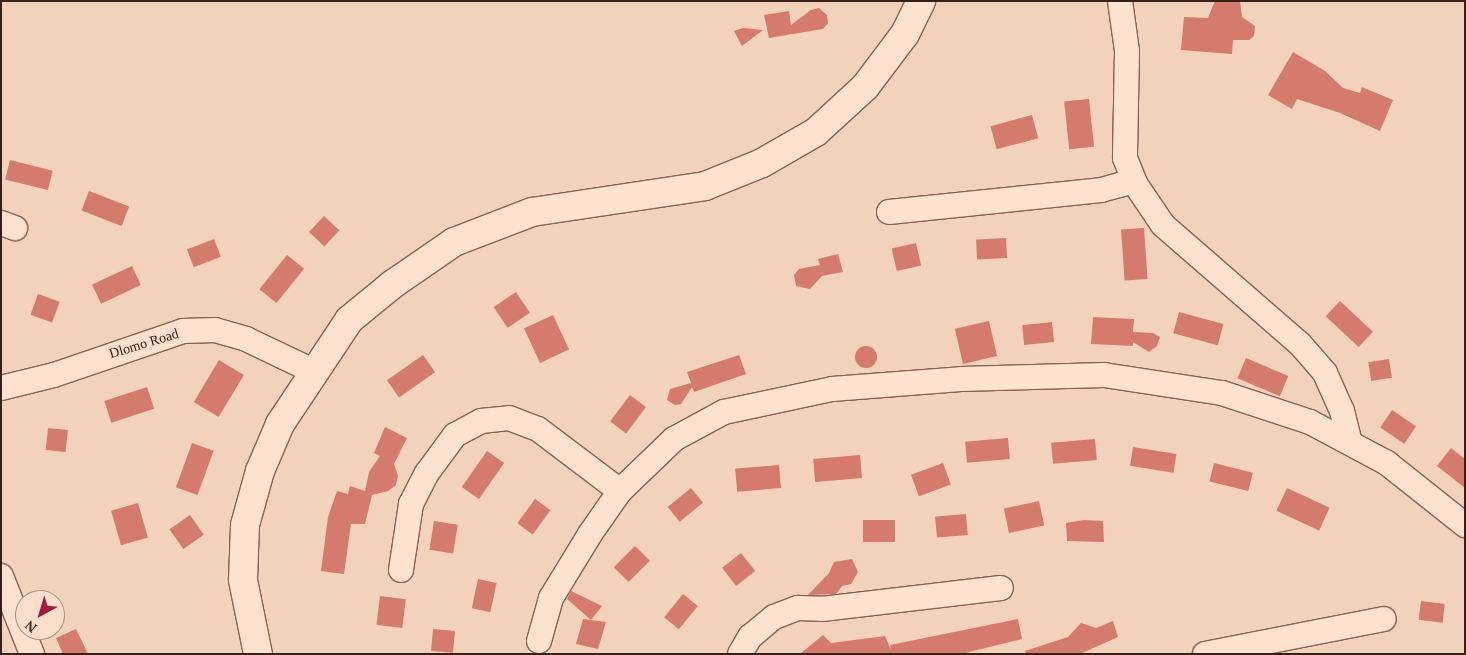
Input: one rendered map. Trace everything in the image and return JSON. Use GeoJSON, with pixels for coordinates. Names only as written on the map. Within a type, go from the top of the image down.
{"type":"FeatureCollection","features":[{"type":"Feature","properties":{"kind":"street"},"geometry":{"type":"LineString","coordinates":[[258,654],[243,580],[245,525],[260,471],[280,424],[313,371],[349,320],[393,284],[454,242],[532,212],[705,186],[762,163],[816,132],[866,87],[905,34],[921,1]]}},
{"type":"Feature","properties":{"kind":"street"},"geometry":{"type":"LineString","coordinates":[[1120,1],[1127,51],[1126,158],[1134,181],[1163,225],[1300,344],[1325,373],[1342,411],[1350,443]]}},
{"type":"Feature","properties":{"kind":"street"},"geometry":{"type":"LineString","coordinates":[[889,212],[1101,190],[1134,181]]}},
{"type":"Feature","properties":{"kind":"street","name":"Dlomo Road"},"geometry":{"type":"LineString","coordinates":[[1,388],[54,375],[183,331],[215,330],[246,339],[313,371]]}},
{"type":"Feature","properties":{"kind":"street"},"geometry":{"type":"LineString","coordinates":[[539,641],[551,598],[620,491],[674,440],[724,412],[832,389],[961,379],[1104,375],[1222,394],[1310,422],[1350,443],[1387,463],[1465,525]]}},
{"type":"Feature","properties":{"kind":"street"},"geometry":{"type":"LineString","coordinates":[[401,570],[412,504],[428,473],[455,435],[481,421],[510,418],[538,429],[620,491]]}},
{"type":"Feature","properties":{"kind":"street"},"geometry":{"type":"LineString","coordinates":[[1,576],[32,654]]}},
{"type":"Feature","properties":{"kind":"street"},"geometry":{"type":"LineString","coordinates":[[740,654],[750,637],[774,617],[798,608],[822,609],[1001,588]]}},
{"type":"Feature","properties":{"kind":"street"},"geometry":{"type":"LineString","coordinates":[[1205,654],[1384,620]]}},
{"type":"Feature","properties":{"kind":"building"},"geometry":{"type":"Polygon","coordinates":[[[1215,1],[1240,1],[1242,17],[1255,26],[1254,36],[1249,40],[1233,40],[1232,54],[1181,50],[1184,17],[1208,18],[1215,1]]]}},
{"type":"Feature","properties":{"kind":"building"},"geometry":{"type":"Polygon","coordinates":[[[819,8],[827,15],[828,23],[823,29],[769,38],[764,15],[789,11],[791,25],[811,10],[819,8]]]}},
{"type":"Feature","properties":{"kind":"building"},"geometry":{"type":"Polygon","coordinates":[[[743,28],[763,30],[742,46],[734,31],[743,28]]]}},
{"type":"Feature","properties":{"kind":"building"},"geometry":{"type":"Polygon","coordinates":[[[1293,52],[1325,71],[1343,88],[1360,93],[1362,87],[1393,100],[1380,131],[1340,113],[1297,99],[1292,109],[1268,95],[1293,52]]]}},
{"type":"Feature","properties":{"kind":"building"},"geometry":{"type":"Polygon","coordinates":[[[1089,99],[1094,147],[1069,149],[1064,102],[1089,99]]]}},
{"type":"Feature","properties":{"kind":"building"},"geometry":{"type":"Polygon","coordinates":[[[1032,115],[1038,138],[997,149],[990,126],[1032,115]]]}},
{"type":"Feature","properties":{"kind":"building"},"geometry":{"type":"Polygon","coordinates":[[[10,160],[53,171],[48,190],[5,179],[10,160]]]}},
{"type":"Feature","properties":{"kind":"building"},"geometry":{"type":"Polygon","coordinates":[[[89,191],[129,206],[122,226],[81,211],[89,191]]]}},
{"type":"Feature","properties":{"kind":"building"},"geometry":{"type":"Polygon","coordinates":[[[324,216],[339,230],[324,246],[309,232],[324,216]]]}},
{"type":"Feature","properties":{"kind":"building"},"geometry":{"type":"Polygon","coordinates":[[[1144,228],[1148,279],[1125,280],[1121,230],[1144,228]]]}},
{"type":"Feature","properties":{"kind":"building"},"geometry":{"type":"Polygon","coordinates":[[[1006,238],[1007,258],[977,260],[976,240],[1006,238]]]}},
{"type":"Feature","properties":{"kind":"building"},"geometry":{"type":"Polygon","coordinates":[[[214,239],[221,257],[194,267],[187,249],[214,239]]]}},
{"type":"Feature","properties":{"kind":"building"},"geometry":{"type":"Polygon","coordinates":[[[916,243],[921,265],[897,271],[892,249],[916,243]]]}},
{"type":"Feature","properties":{"kind":"building"},"geometry":{"type":"Polygon","coordinates":[[[838,254],[843,272],[822,276],[810,289],[796,286],[794,275],[799,269],[820,265],[818,259],[838,254]]]}},
{"type":"Feature","properties":{"kind":"building"},"geometry":{"type":"Polygon","coordinates":[[[287,255],[304,269],[276,303],[259,289],[287,255]]]}},
{"type":"Feature","properties":{"kind":"building"},"geometry":{"type":"Polygon","coordinates":[[[132,266],[141,285],[101,304],[92,285],[132,266]]]}},
{"type":"Feature","properties":{"kind":"building"},"geometry":{"type":"Polygon","coordinates":[[[516,292],[530,313],[508,328],[494,307],[516,292]]]}},
{"type":"Feature","properties":{"kind":"building"},"geometry":{"type":"Polygon","coordinates":[[[38,294],[60,302],[52,323],[30,315],[38,294]]]}},
{"type":"Feature","properties":{"kind":"building"},"geometry":{"type":"Polygon","coordinates":[[[1340,301],[1373,332],[1359,347],[1326,316],[1340,301]]]}},
{"type":"Feature","properties":{"kind":"building"},"geometry":{"type":"Polygon","coordinates":[[[1179,312],[1223,324],[1218,345],[1173,333],[1179,312]]]}},
{"type":"Feature","properties":{"kind":"building"},"geometry":{"type":"Polygon","coordinates":[[[553,315],[569,349],[540,363],[524,329],[553,315]]]}},
{"type":"Feature","properties":{"kind":"building"},"geometry":{"type":"Polygon","coordinates":[[[1093,317],[1134,319],[1133,332],[1153,333],[1160,337],[1157,346],[1149,352],[1133,342],[1133,346],[1091,344],[1093,317]]]}},
{"type":"Feature","properties":{"kind":"building"},"geometry":{"type":"Polygon","coordinates":[[[989,321],[997,356],[963,364],[955,329],[989,321]]]}},
{"type":"Feature","properties":{"kind":"building"},"geometry":{"type":"Polygon","coordinates":[[[1052,322],[1054,342],[1024,345],[1022,325],[1052,322]]]}},
{"type":"Feature","properties":{"kind":"building"},"geometry":{"type":"Polygon","coordinates":[[[866,346],[874,349],[877,357],[874,365],[866,368],[858,365],[855,357],[858,349],[866,346]]]}},
{"type":"Feature","properties":{"kind":"building"},"geometry":{"type":"Polygon","coordinates":[[[423,355],[435,372],[399,397],[387,380],[423,355]]]}},
{"type":"Feature","properties":{"kind":"building"},"geometry":{"type":"Polygon","coordinates":[[[739,355],[746,374],[694,392],[692,387],[681,404],[675,405],[667,400],[670,389],[691,383],[687,372],[739,355]]]}},
{"type":"Feature","properties":{"kind":"building"},"geometry":{"type":"Polygon","coordinates":[[[1246,358],[1288,376],[1280,396],[1237,378],[1246,358]]]}},
{"type":"Feature","properties":{"kind":"building"},"geometry":{"type":"Polygon","coordinates":[[[1389,359],[1392,378],[1371,381],[1368,362],[1389,359]]]}},
{"type":"Feature","properties":{"kind":"building"},"geometry":{"type":"Polygon","coordinates":[[[219,360],[244,375],[219,417],[194,402],[219,360]]]}},
{"type":"Feature","properties":{"kind":"building"},"geometry":{"type":"Polygon","coordinates":[[[147,387],[154,409],[111,423],[104,401],[147,387]]]}},
{"type":"Feature","properties":{"kind":"building"},"geometry":{"type":"Polygon","coordinates":[[[630,395],[646,407],[626,433],[610,421],[630,395]]]}},
{"type":"Feature","properties":{"kind":"building"},"geometry":{"type":"Polygon","coordinates":[[[1392,410],[1416,426],[1404,444],[1380,427],[1392,410]]]}},
{"type":"Feature","properties":{"kind":"building"},"geometry":{"type":"Polygon","coordinates":[[[385,427],[407,438],[394,464],[398,476],[396,485],[388,491],[372,495],[365,524],[351,524],[344,574],[321,571],[328,517],[337,491],[348,494],[350,486],[365,491],[369,472],[380,456],[374,453],[385,427]]]}},
{"type":"Feature","properties":{"kind":"building"},"geometry":{"type":"Polygon","coordinates":[[[48,428],[68,430],[66,452],[46,450],[48,428]]]}},
{"type":"Feature","properties":{"kind":"building"},"geometry":{"type":"Polygon","coordinates":[[[1008,438],[1010,459],[967,463],[965,442],[1008,438]]]}},
{"type":"Feature","properties":{"kind":"building"},"geometry":{"type":"Polygon","coordinates":[[[1095,439],[1097,460],[1053,464],[1051,443],[1095,439]]]}},
{"type":"Feature","properties":{"kind":"building"},"geometry":{"type":"Polygon","coordinates":[[[192,443],[214,451],[198,495],[176,487],[192,443]]]}},
{"type":"Feature","properties":{"kind":"building"},"geometry":{"type":"Polygon","coordinates":[[[1133,447],[1176,454],[1173,473],[1130,466],[1133,447]]]}},
{"type":"Feature","properties":{"kind":"building"},"geometry":{"type":"Polygon","coordinates":[[[1451,448],[1465,459],[1465,488],[1437,466],[1451,448]]]}},
{"type":"Feature","properties":{"kind":"building"},"geometry":{"type":"Polygon","coordinates":[[[487,451],[504,463],[479,499],[462,487],[487,451]]]}},
{"type":"Feature","properties":{"kind":"building"},"geometry":{"type":"Polygon","coordinates":[[[860,455],[862,478],[815,482],[813,459],[860,455]]]}},
{"type":"Feature","properties":{"kind":"building"},"geometry":{"type":"Polygon","coordinates":[[[943,463],[951,485],[919,496],[911,475],[943,463]]]}},
{"type":"Feature","properties":{"kind":"building"},"geometry":{"type":"Polygon","coordinates":[[[1214,463],[1253,473],[1248,491],[1209,481],[1214,463]]]}},
{"type":"Feature","properties":{"kind":"building"},"geometry":{"type":"Polygon","coordinates":[[[779,465],[781,488],[737,492],[735,469],[779,465]]]}},
{"type":"Feature","properties":{"kind":"building"},"geometry":{"type":"Polygon","coordinates":[[[691,488],[703,503],[680,522],[668,507],[691,488]]]}},
{"type":"Feature","properties":{"kind":"building"},"geometry":{"type":"Polygon","coordinates":[[[1287,488],[1330,508],[1319,531],[1276,511],[1287,488]]]}},
{"type":"Feature","properties":{"kind":"building"},"geometry":{"type":"Polygon","coordinates":[[[535,499],[550,510],[533,534],[517,523],[535,499]]]}},
{"type":"Feature","properties":{"kind":"building"},"geometry":{"type":"Polygon","coordinates":[[[1039,501],[1044,525],[1009,533],[1004,508],[1039,501]]]}},
{"type":"Feature","properties":{"kind":"building"},"geometry":{"type":"Polygon","coordinates":[[[138,503],[148,538],[121,545],[111,511],[138,503]]]}},
{"type":"Feature","properties":{"kind":"building"},"geometry":{"type":"Polygon","coordinates":[[[966,514],[968,535],[937,538],[935,517],[966,514]]]}},
{"type":"Feature","properties":{"kind":"building"},"geometry":{"type":"Polygon","coordinates":[[[190,515],[204,535],[183,549],[170,529],[190,515]]]}},
{"type":"Feature","properties":{"kind":"building"},"geometry":{"type":"Polygon","coordinates":[[[863,520],[895,520],[895,542],[863,542],[863,520]]]}},
{"type":"Feature","properties":{"kind":"building"},"geometry":{"type":"Polygon","coordinates":[[[1084,520],[1103,521],[1104,542],[1067,541],[1066,523],[1084,520]]]}},
{"type":"Feature","properties":{"kind":"building"},"geometry":{"type":"Polygon","coordinates":[[[434,521],[458,525],[453,553],[429,550],[434,521]]]}},
{"type":"Feature","properties":{"kind":"building"},"geometry":{"type":"Polygon","coordinates":[[[635,546],[650,561],[629,582],[614,567],[635,546]]]}},
{"type":"Feature","properties":{"kind":"building"},"geometry":{"type":"Polygon","coordinates":[[[741,553],[755,571],[736,586],[722,568],[741,553]]]}},
{"type":"Feature","properties":{"kind":"building"},"geometry":{"type":"Polygon","coordinates":[[[852,559],[858,572],[851,584],[842,586],[836,594],[808,595],[829,573],[834,562],[852,559]]]}},
{"type":"Feature","properties":{"kind":"building"},"geometry":{"type":"Polygon","coordinates":[[[478,579],[497,583],[490,612],[472,608],[478,579]]]}},
{"type":"Feature","properties":{"kind":"building"},"geometry":{"type":"Polygon","coordinates":[[[571,591],[602,606],[591,620],[567,599],[571,591]]]}},
{"type":"Feature","properties":{"kind":"building"},"geometry":{"type":"Polygon","coordinates":[[[683,594],[698,606],[679,629],[664,617],[683,594]]]}},
{"type":"Feature","properties":{"kind":"building"},"geometry":{"type":"Polygon","coordinates":[[[380,596],[406,599],[402,628],[376,625],[380,596]]]}},
{"type":"Feature","properties":{"kind":"building"},"geometry":{"type":"Polygon","coordinates":[[[1421,601],[1445,604],[1443,623],[1419,620],[1421,601]]]}},
{"type":"Feature","properties":{"kind":"building"},"geometry":{"type":"Polygon","coordinates":[[[583,619],[606,622],[598,649],[576,644],[583,619]]]}},
{"type":"Feature","properties":{"kind":"building"},"geometry":{"type":"Polygon","coordinates":[[[1018,619],[1022,639],[961,654],[800,654],[823,635],[831,643],[885,636],[891,650],[890,645],[1018,619]]]}},
{"type":"Feature","properties":{"kind":"building"},"geometry":{"type":"Polygon","coordinates":[[[1113,621],[1118,637],[1080,654],[1026,654],[1025,651],[1068,637],[1081,623],[1096,628],[1113,621]]]}},
{"type":"Feature","properties":{"kind":"building"},"geometry":{"type":"Polygon","coordinates":[[[76,629],[88,654],[63,654],[57,640],[65,640],[65,634],[76,629]]]}},
{"type":"Feature","properties":{"kind":"building"},"geometry":{"type":"Polygon","coordinates":[[[433,629],[455,631],[453,653],[431,651],[433,629]]]}}]}
